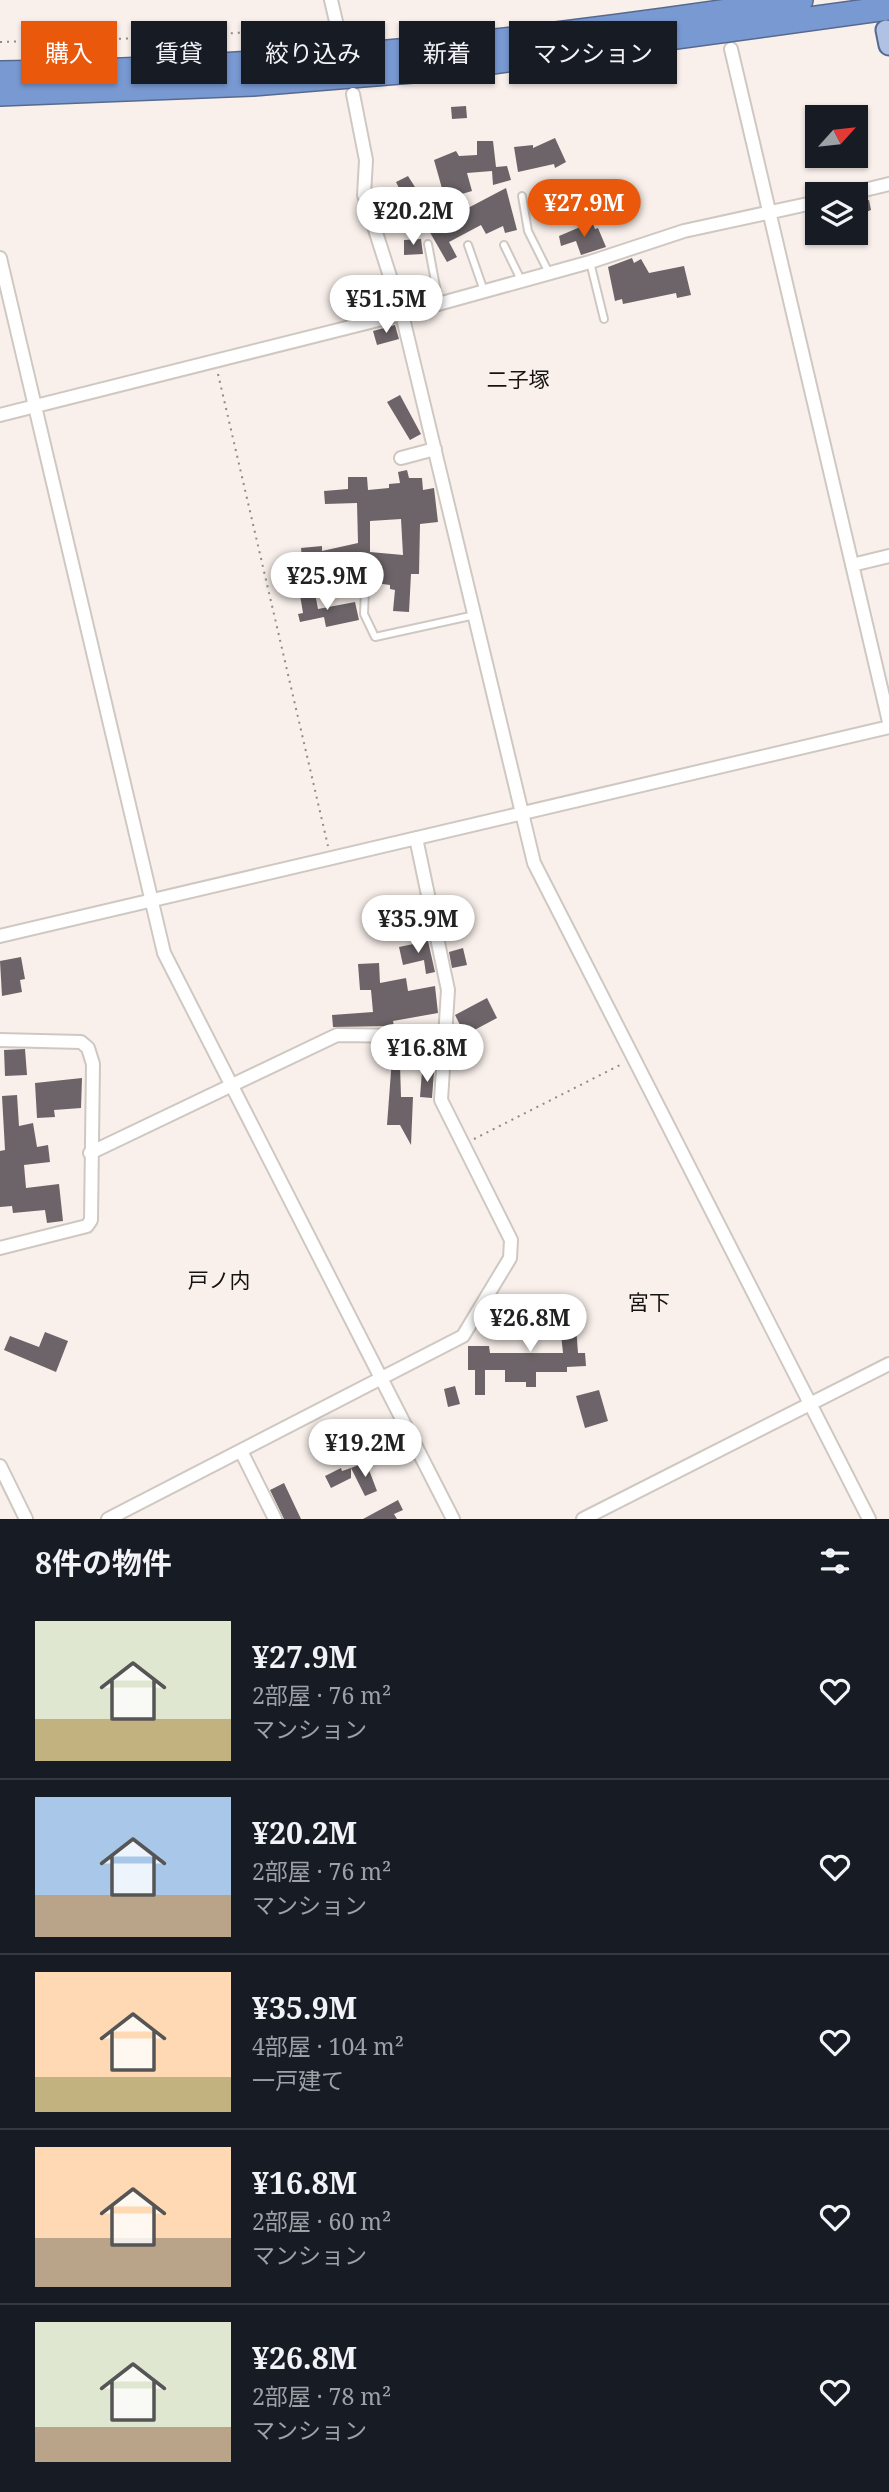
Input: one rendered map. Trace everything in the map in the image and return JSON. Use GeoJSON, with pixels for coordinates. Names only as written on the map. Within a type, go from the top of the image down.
{"type":"FeatureCollection","features":[{"type":"Feature","properties":{"kind":"highway"},"geometry":{"type":"LineString","coordinates":[[0,73],[107,72],[351,56],[573,33],[801,0]]}},
{"type":"Feature","properties":{"kind":"highway"},"geometry":{"type":"LineString","coordinates":[[0,94],[253,84],[888,27]]}},
{"type":"Feature","properties":{"kind":"street"},"geometry":{"type":"LineString","coordinates":[[331,0],[336,21]]}},
{"type":"Feature","properties":{"kind":"street"},"geometry":{"type":"LineString","coordinates":[[0,936],[889,724],[731,48]]}},
{"type":"Feature","properties":{"kind":"street"},"geometry":{"type":"LineString","coordinates":[[353,94],[366,160],[364,195],[402,314],[538,874],[869,1519]]}},
{"type":"Feature","properties":{"kind":"street"},"geometry":{"type":"LineString","coordinates":[[868,189],[889,184]]}},
{"type":"Feature","properties":{"kind":"street"},"geometry":{"type":"LineString","coordinates":[[0,415],[402,314],[590,262],[684,231],[805,205]]}},
{"type":"Feature","properties":{"kind":"street"},"geometry":{"type":"LineString","coordinates":[[0,258],[164,953],[229,1085],[453,1519]]}},
{"type":"Feature","properties":{"kind":"street"},"geometry":{"type":"LineString","coordinates":[[401,458],[435,449]]}},
{"type":"Feature","properties":{"kind":"street"},"geometry":{"type":"LineString","coordinates":[[852,565],[889,556]]}},
{"type":"Feature","properties":{"kind":"street"},"geometry":{"type":"LineString","coordinates":[[108,1519],[463,1336],[510,1258],[511,1240],[440,1094],[448,990],[415,838]]}},
{"type":"Feature","properties":{"kind":"street"},"geometry":{"type":"LineString","coordinates":[[90,1153],[337,1035],[411,1036],[443,1045]]}},
{"type":"Feature","properties":{"kind":"street"},"geometry":{"type":"LineString","coordinates":[[0,1040],[81,1042],[88,1048],[93,1065],[90,1153],[92,1217],[89,1223],[0,1248]]}},
{"type":"Feature","properties":{"kind":"street"},"geometry":{"type":"LineString","coordinates":[[583,1519],[889,1364]]}},
{"type":"Feature","properties":{"kind":"street"},"geometry":{"type":"LineString","coordinates":[[241,1451],[275,1519]]}},
{"type":"Feature","properties":{"kind":"street"},"geometry":{"type":"LineString","coordinates":[[0,1466],[26,1519]]}},
{"type":"Feature","properties":{"kind":"lane"},"geometry":{"type":"LineString","coordinates":[[522,197],[528,231],[550,273]]}},
{"type":"Feature","properties":{"kind":"lane"},"geometry":{"type":"LineString","coordinates":[[428,244],[439,303]]}},
{"type":"Feature","properties":{"kind":"lane"},"geometry":{"type":"LineString","coordinates":[[468,245],[484,291]]}},
{"type":"Feature","properties":{"kind":"lane"},"geometry":{"type":"LineString","coordinates":[[504,245],[521,280]]}},
{"type":"Feature","properties":{"kind":"lane"},"geometry":{"type":"LineString","coordinates":[[590,262],[604,319]]}},
{"type":"Feature","properties":{"kind":"lane"},"geometry":{"type":"LineString","coordinates":[[365,590],[364,614],[375,637],[475,615]]}},
{"type":"Feature","properties":{"kind":"path"},"geometry":{"type":"LineString","coordinates":[[0,42],[241,32]]}},
{"type":"Feature","properties":{"kind":"path"},"geometry":{"type":"LineString","coordinates":[[215,360],[331,857]]}},
{"type":"Feature","properties":{"kind":"path"},"geometry":{"type":"LineString","coordinates":[[463,1145],[633,1059]]}},
{"type":"Feature","properties":{"kind":"building"},"geometry":{"type":"Polygon","coordinates":[[[466,106],[467,118],[452,119],[451,107],[466,106]]]}},
{"type":"Feature","properties":{"kind":"building"},"geometry":{"type":"Polygon","coordinates":[[[555,138],[566,162],[555,168],[554,164],[518,172],[514,147],[533,145],[533,148],[555,138]]]}},
{"type":"Feature","properties":{"kind":"building"},"geometry":{"type":"Polygon","coordinates":[[[477,141],[493,141],[496,167],[507,166],[511,180],[493,185],[492,171],[467,173],[472,191],[445,199],[434,160],[456,151],[459,156],[477,155],[477,141]]]}},
{"type":"Feature","properties":{"kind":"building"},"geometry":{"type":"Polygon","coordinates":[[[408,176],[420,195],[415,197],[417,225],[396,182],[408,176]]]}},
{"type":"Feature","properties":{"kind":"building"},"geometry":{"type":"Polygon","coordinates":[[[506,188],[517,230],[505,233],[503,226],[486,234],[481,225],[449,242],[457,257],[447,262],[428,229],[506,188]]]}},
{"type":"Feature","properties":{"kind":"building"},"geometry":{"type":"Polygon","coordinates":[[[592,222],[595,229],[598,228],[606,247],[581,255],[576,241],[561,246],[559,236],[592,222]]]}},
{"type":"Feature","properties":{"kind":"building"},"geometry":{"type":"Polygon","coordinates":[[[421,239],[423,254],[404,255],[404,240],[421,239]]]}},
{"type":"Feature","properties":{"kind":"building"},"geometry":{"type":"Polygon","coordinates":[[[632,258],[634,263],[641,259],[649,273],[684,266],[691,295],[677,298],[676,293],[623,304],[622,299],[615,301],[608,267],[632,258]]]}},
{"type":"Feature","properties":{"kind":"building"},"geometry":{"type":"Polygon","coordinates":[[[395,325],[399,339],[377,345],[373,331],[395,325]]]}},
{"type":"Feature","properties":{"kind":"building"},"geometry":{"type":"Polygon","coordinates":[[[400,395],[421,434],[410,440],[387,402],[400,395]]]}},
{"type":"Feature","properties":{"kind":"building"},"geometry":{"type":"Polygon","coordinates":[[[407,470],[409,478],[422,478],[423,490],[434,488],[438,522],[420,524],[419,574],[411,574],[409,612],[393,611],[395,590],[390,589],[390,585],[368,582],[369,570],[339,576],[337,567],[303,570],[301,548],[322,546],[322,551],[358,543],[357,503],[325,504],[324,491],[348,489],[348,477],[367,477],[368,490],[389,488],[389,484],[400,483],[398,472],[407,470]],[[401,519],[370,521],[370,552],[403,555],[401,519]]]}},
{"type":"Feature","properties":{"kind":"building"},"geometry":{"type":"Polygon","coordinates":[[[315,593],[318,609],[355,602],[359,620],[326,627],[324,617],[300,622],[298,614],[303,613],[300,595],[315,593]]]}},
{"type":"Feature","properties":{"kind":"building"},"geometry":{"type":"Polygon","coordinates":[[[428,941],[435,972],[426,974],[424,960],[403,965],[399,947],[428,941]]]}},
{"type":"Feature","properties":{"kind":"building"},"geometry":{"type":"Polygon","coordinates":[[[463,948],[467,965],[452,968],[449,952],[463,948]]]}},
{"type":"Feature","properties":{"kind":"building"},"geometry":{"type":"Polygon","coordinates":[[[21,957],[25,979],[20,980],[22,992],[2,996],[0,961],[21,957]]]}},
{"type":"Feature","properties":{"kind":"building"},"geometry":{"type":"Polygon","coordinates":[[[379,963],[380,983],[406,978],[408,991],[435,986],[438,1013],[393,1021],[394,1026],[333,1027],[332,1015],[373,1012],[371,990],[360,990],[358,964],[379,963]]]}},
{"type":"Feature","properties":{"kind":"building"},"geometry":{"type":"Polygon","coordinates":[[[487,998],[497,1018],[465,1035],[455,1015],[487,998]]]}},
{"type":"Feature","properties":{"kind":"building"},"geometry":{"type":"Polygon","coordinates":[[[393,1045],[400,1045],[400,1049],[431,1052],[430,1068],[400,1065],[401,1097],[413,1097],[411,1145],[400,1125],[387,1125],[393,1045]]]}},
{"type":"Feature","properties":{"kind":"building"},"geometry":{"type":"Polygon","coordinates":[[[25,1049],[27,1075],[5,1076],[4,1050],[25,1049]]]}},
{"type":"Feature","properties":{"kind":"building"},"geometry":{"type":"Polygon","coordinates":[[[422,1071],[434,1072],[432,1098],[420,1097],[422,1071]]]}},
{"type":"Feature","properties":{"kind":"building"},"geometry":{"type":"Polygon","coordinates":[[[82,1078],[81,1108],[54,1110],[55,1117],[37,1118],[35,1083],[82,1078]]]}},
{"type":"Feature","properties":{"kind":"building"},"geometry":{"type":"Polygon","coordinates":[[[17,1095],[19,1126],[33,1123],[37,1147],[48,1145],[50,1162],[24,1165],[26,1188],[59,1184],[63,1221],[47,1223],[45,1210],[13,1213],[12,1206],[0,1207],[0,1151],[5,1150],[2,1096],[17,1095]]]}},
{"type":"Feature","properties":{"kind":"building"},"geometry":{"type":"Polygon","coordinates":[[[575,1312],[578,1353],[585,1353],[586,1366],[567,1367],[567,1372],[536,1372],[536,1387],[526,1387],[526,1382],[505,1382],[505,1370],[485,1370],[485,1395],[475,1395],[475,1370],[468,1370],[468,1346],[489,1346],[490,1353],[563,1353],[561,1334],[554,1335],[553,1327],[521,1330],[519,1316],[575,1312]]]}},
{"type":"Feature","properties":{"kind":"building"},"geometry":{"type":"Polygon","coordinates":[[[45,1332],[68,1341],[56,1372],[4,1350],[10,1336],[39,1347],[45,1332]]]}},
{"type":"Feature","properties":{"kind":"building"},"geometry":{"type":"Polygon","coordinates":[[[455,1386],[460,1404],[448,1407],[444,1389],[455,1386]]]}},
{"type":"Feature","properties":{"kind":"building"},"geometry":{"type":"Polygon","coordinates":[[[599,1390],[608,1421],[585,1428],[576,1396],[599,1390]]]}},
{"type":"Feature","properties":{"kind":"building"},"geometry":{"type":"Polygon","coordinates":[[[366,1462],[377,1491],[365,1496],[351,1468],[366,1462]]]}},
{"type":"Feature","properties":{"kind":"building"},"geometry":{"type":"Polygon","coordinates":[[[341,1468],[342,1471],[351,1468],[351,1478],[331,1488],[325,1476],[341,1468]]]}},
{"type":"Feature","properties":{"kind":"building"},"geometry":{"type":"Polygon","coordinates":[[[284,1483],[301,1519],[284,1519],[270,1490],[284,1483]]]}},
{"type":"Feature","properties":{"kind":"building"},"geometry":{"type":"Polygon","coordinates":[[[398,1500],[403,1510],[394,1514],[397,1519],[363,1519],[398,1500]]]}},
{"type":"Feature","properties":{"kind":"district","name":"二子塚"},"geometry":{"type":"Point","coordinates":[518,380]}},
{"type":"Feature","properties":{"kind":"district","name":"戸ノ内"},"geometry":{"type":"Point","coordinates":[219,1281]}},
{"type":"Feature","properties":{"kind":"district","name":"宮下"},"geometry":{"type":"Point","coordinates":[649,1303]}}]}
